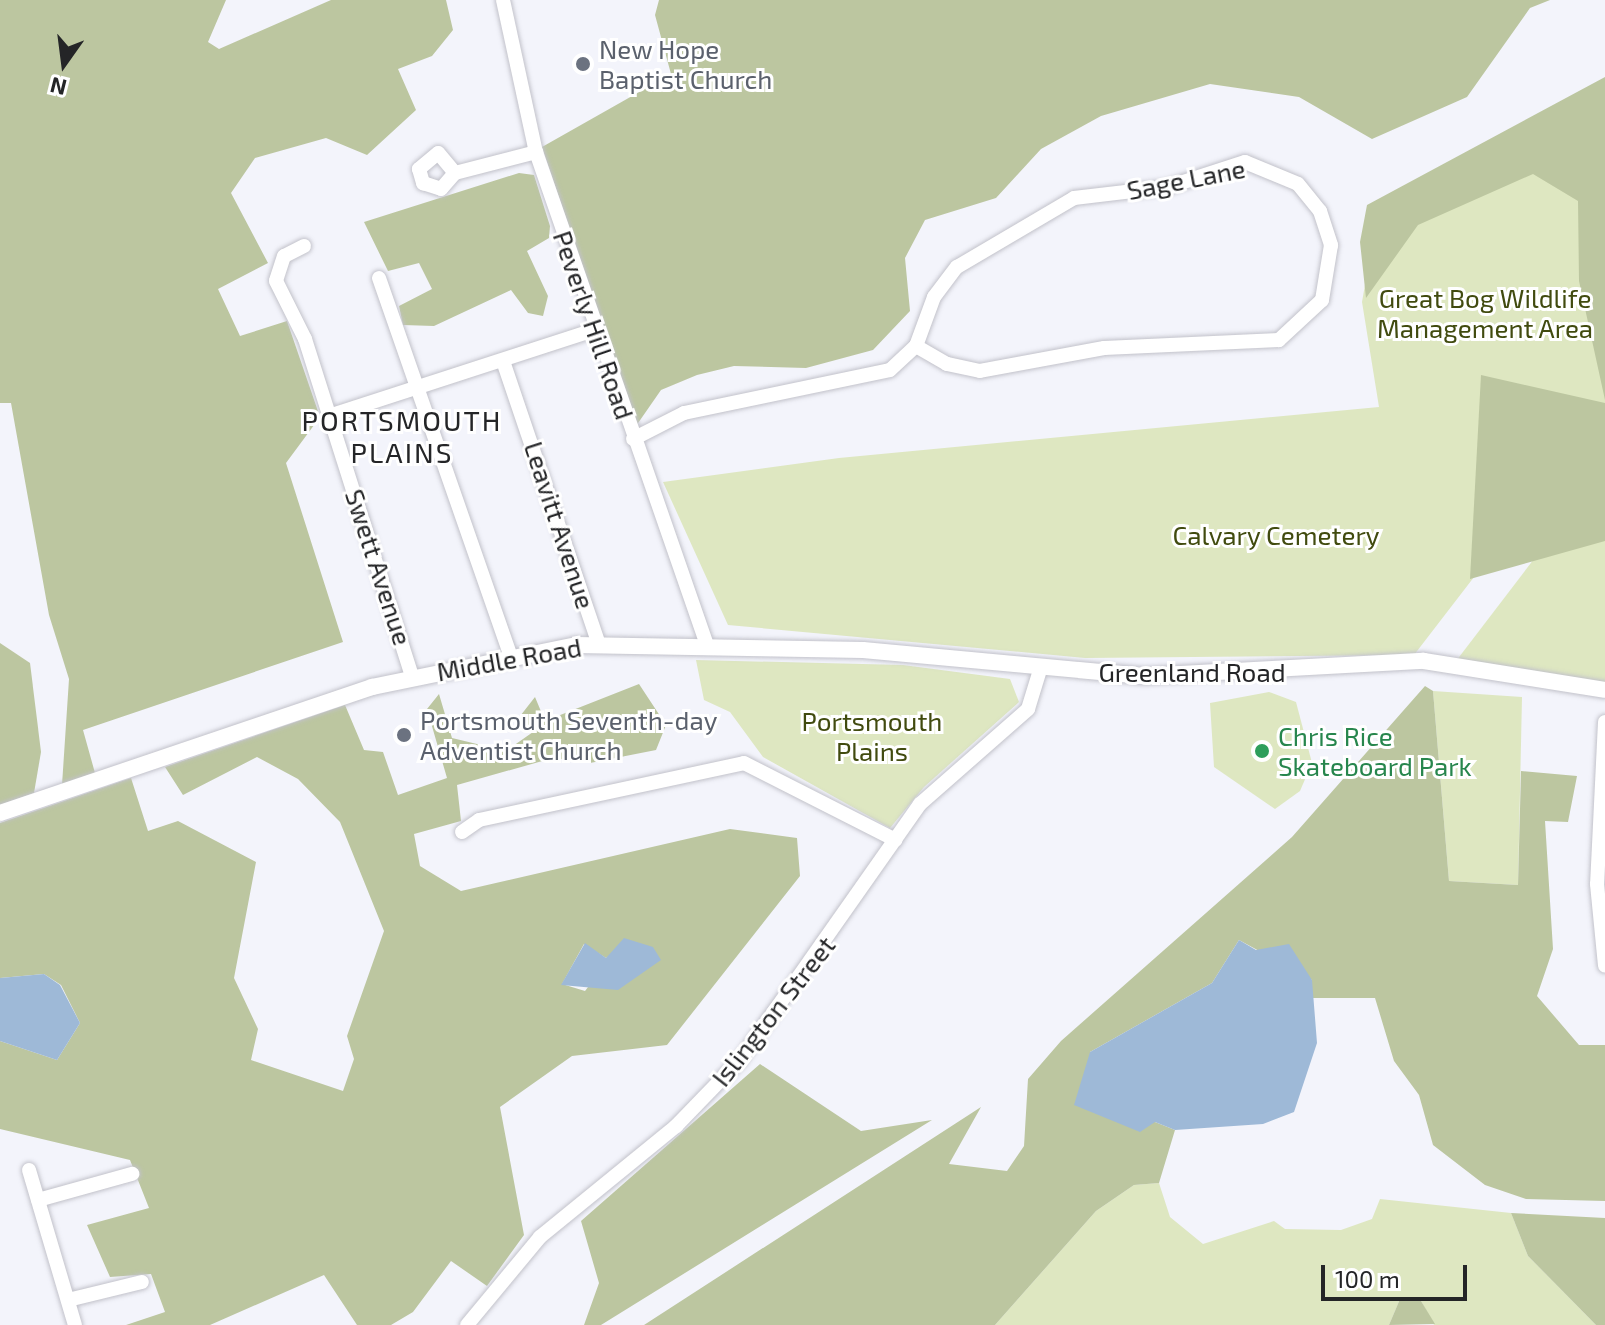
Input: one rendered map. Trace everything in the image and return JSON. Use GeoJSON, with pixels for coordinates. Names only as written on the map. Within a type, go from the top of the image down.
{"type":"FeatureCollection","features":[{"type":"Feature","properties":{"kind":"main road","name":"Middle Road"},"geometry":{"type":"LineString","coordinates":[[0,813],[412,676],[510,655],[599,644],[707,645],[863,650],[1040,670]]}},
{"type":"Feature","properties":{"kind":"main road","name":"Greenland Road"},"geometry":{"type":"LineString","coordinates":[[1040,670],[1184,676],[1343,667],[1431,666],[1482,670],[1605,690]]}},
{"type":"Feature","properties":{"kind":"street","name":"Peverly Hill Road"},"geometry":{"type":"LineString","coordinates":[[503,0],[536,152],[594,330],[707,645]]}},
{"type":"Feature","properties":{"kind":"street"},"geometry":{"type":"LineString","coordinates":[[455,173],[536,152]]}},
{"type":"Feature","properties":{"kind":"street","name":"Sage Lane"},"geometry":{"type":"LineString","coordinates":[[1245,162],[1298,184],[1320,211],[1331,245],[1322,300],[1279,340],[1104,348],[980,371],[947,364],[916,346],[934,297],[957,267],[1074,198],[1168,187],[1245,162]]}},
{"type":"Feature","properties":{"kind":"street","name":"Swett Avenue"},"geometry":{"type":"LineString","coordinates":[[304,246],[284,256],[276,281],[329,416],[412,676]]}},
{"type":"Feature","properties":{"kind":"street"},"geometry":{"type":"LineString","coordinates":[[379,278],[510,655]]}},
{"type":"Feature","properties":{"kind":"street"},"geometry":{"type":"LineString","coordinates":[[329,416],[417,390],[594,330]]}},
{"type":"Feature","properties":{"kind":"street"},"geometry":{"type":"LineString","coordinates":[[633,439],[684,413],[877,375],[916,346]]}},
{"type":"Feature","properties":{"kind":"street","name":"Leavitt Avenue"},"geometry":{"type":"LineString","coordinates":[[503,361],[599,644]]}},
{"type":"Feature","properties":{"kind":"street","name":"Islington Street"},"geometry":{"type":"LineString","coordinates":[[467,1325],[540,1237],[722,1080],[787,1002],[931,791],[1028,709],[1040,670]]}},
{"type":"Feature","properties":{"kind":"street"},"geometry":{"type":"LineString","coordinates":[[1605,722],[1602,836],[1605,966]]}},
{"type":"Feature","properties":{"kind":"street"},"geometry":{"type":"LineString","coordinates":[[462,832],[479,820],[754,763],[896,840]]}},
{"type":"Feature","properties":{"kind":"street"},"geometry":{"type":"LineString","coordinates":[[29,1170],[75,1325]]}},
{"type":"Feature","properties":{"kind":"street"},"geometry":{"type":"LineString","coordinates":[[38,1200],[132,1174]]}},
{"type":"Feature","properties":{"kind":"street"},"geometry":{"type":"LineString","coordinates":[[68,1300],[142,1282]]}},
{"type":"Feature","properties":{"kind":"green space"},"geometry":{"type":"Polygon","coordinates":[[[0,0],[226,0],[208,42],[219,49],[331,0],[446,0],[453,30],[432,56],[398,69],[416,110],[367,155],[326,138],[255,158],[231,193],[268,263],[218,289],[240,336],[287,321],[320,417],[286,463],[343,642],[83,730],[95,773],[62,785],[69,679],[49,615],[11,403],[0,403],[0,0]]]}},
{"type":"Feature","properties":{"kind":"green space"},"geometry":{"type":"Polygon","coordinates":[[[659,0],[1550,0],[1530,8],[1467,97],[1372,139],[1299,97],[1210,84],[1101,116],[1041,149],[996,198],[925,220],[905,258],[910,311],[873,350],[806,368],[734,366],[697,375],[661,390],[636,426],[542,147],[671,74],[655,15],[659,0]]]}},
{"type":"Feature","properties":{"kind":"green space"},"geometry":{"type":"Polygon","coordinates":[[[1605,77],[1605,400],[1579,281],[1578,201],[1533,174],[1418,225],[1366,298],[1360,242],[1367,205],[1605,77]]]}},
{"type":"Feature","properties":{"kind":"green space","name":"Calvary Cemetery"},"geometry":{"type":"Polygon","coordinates":[[[1605,119],[1605,407],[1414,655],[1085,658],[728,625],[663,482],[839,458],[1379,407],[1362,302],[1367,273],[1386,240],[1605,119]]]}},
{"type":"Feature","properties":{"kind":"green space"},"geometry":{"type":"Polygon","coordinates":[[[519,173],[534,175],[550,226],[549,238],[527,251],[548,296],[543,316],[528,313],[511,290],[434,326],[403,325],[399,306],[432,289],[419,263],[388,271],[364,222],[519,173]]]}},
{"type":"Feature","properties":{"kind":"green space"},"geometry":{"type":"Polygon","coordinates":[[[1481,375],[1605,403],[1605,541],[1470,579],[1481,375]]]}},
{"type":"Feature","properties":{"kind":"green space"},"geometry":{"type":"Polygon","coordinates":[[[1605,466],[1605,694],[1453,665],[1605,466]]]}},
{"type":"Feature","properties":{"kind":"green space"},"geometry":{"type":"Polygon","coordinates":[[[0,643],[30,663],[41,752],[34,793],[0,805],[0,643]]]}},
{"type":"Feature","properties":{"kind":"green space","name":"Portsmouth Plains"},"geometry":{"type":"Polygon","coordinates":[[[696,660],[903,665],[1010,679],[1019,702],[924,787],[890,828],[763,757],[730,712],[704,700],[696,660]]]}},
{"type":"Feature","properties":{"kind":"green space"},"geometry":{"type":"Polygon","coordinates":[[[639,684],[666,725],[656,750],[590,763],[553,758],[457,785],[461,821],[414,834],[420,866],[461,891],[730,829],[797,838],[800,876],[667,1045],[572,1056],[500,1107],[524,1235],[487,1286],[451,1261],[413,1312],[391,1325],[357,1325],[324,1275],[210,1325],[126,1325],[165,1312],[151,1274],[110,1277],[87,1225],[149,1208],[130,1160],[0,1129],[0,1041],[57,1060],[80,1023],[61,985],[44,974],[0,978],[0,823],[131,778],[148,831],[178,821],[256,862],[234,978],[258,1029],[251,1060],[343,1091],[354,1059],[347,1036],[384,931],[340,822],[298,779],[257,757],[183,795],[165,767],[345,705],[364,750],[383,752],[398,795],[447,778],[427,709],[439,694],[452,738],[506,751],[533,732],[517,720],[535,697],[545,721],[639,684]],[[584,944],[562,984],[585,991],[615,952],[606,958],[584,944]]]}},
{"type":"Feature","properties":{"kind":"green space"},"geometry":{"type":"Polygon","coordinates":[[[1425,686],[1433,691],[1449,881],[1518,885],[1521,771],[1577,776],[1568,822],[1545,821],[1553,949],[1537,996],[1579,1045],[1605,1045],[1605,1201],[1526,1199],[1485,1185],[1433,1145],[1419,1095],[1394,1061],[1375,998],[1312,998],[1312,980],[1239,940],[1212,983],[1090,1052],[1155,1122],[1175,1130],[1159,1183],[1134,1185],[1096,1211],[995,1325],[644,1325],[981,1107],[949,1164],[1007,1171],[1024,1146],[1028,1079],[1061,1041],[1292,837],[1425,686]]]}},
{"type":"Feature","properties":{"kind":"green space"},"geometry":{"type":"Polygon","coordinates":[[[1433,691],[1522,697],[1518,885],[1449,881],[1433,691]]]}},
{"type":"Feature","properties":{"kind":"green space","name":"Chris Rice Skateboard Park"},"geometry":{"type":"Polygon","coordinates":[[[1269,692],[1296,702],[1312,763],[1300,791],[1275,809],[1214,767],[1210,703],[1269,692]]]}},
{"type":"Feature","properties":{"kind":"green space"},"geometry":{"type":"Polygon","coordinates":[[[760,1064],[861,1131],[932,1120],[601,1325],[584,1325],[599,1283],[581,1221],[760,1064]]]}},
{"type":"Feature","properties":{"kind":"green space"},"geometry":{"type":"Polygon","coordinates":[[[1159,1183],[1170,1217],[1203,1244],[1274,1221],[1285,1229],[1341,1230],[1372,1219],[1380,1199],[1511,1213],[1528,1256],[1596,1325],[1434,1325],[1421,1301],[1400,1299],[1389,1325],[995,1325],[1096,1211],[1134,1185],[1159,1183]]]}},
{"type":"Feature","properties":{"kind":"green space"},"geometry":{"type":"Polygon","coordinates":[[[1511,1213],[1605,1218],[1605,1325],[1596,1325],[1528,1256],[1511,1213]]]}},
{"type":"Feature","properties":{"kind":"green space"},"geometry":{"type":"Polygon","coordinates":[[[1400,1299],[1421,1301],[1435,1324],[1389,1325],[1400,1299]]]}},
{"type":"Feature","properties":{"kind":"water"},"geometry":{"type":"Polygon","coordinates":[[[624,938],[653,947],[661,960],[618,990],[561,985],[585,943],[606,958],[624,938]]]}},
{"type":"Feature","properties":{"kind":"water"},"geometry":{"type":"Polygon","coordinates":[[[1239,940],[1256,950],[1289,944],[1312,980],[1317,1043],[1294,1112],[1263,1124],[1175,1130],[1155,1122],[1140,1132],[1074,1105],[1090,1052],[1212,983],[1239,940]]]}},
{"type":"Feature","properties":{"kind":"water"},"geometry":{"type":"Polygon","coordinates":[[[44,974],[60,985],[80,1023],[57,1060],[0,1041],[0,978],[44,974]]]}},
{"type":"Feature","properties":{"kind":"place","name":"New Hope Baptist Church"},"geometry":{"type":"Point","coordinates":[583,64]}},
{"type":"Feature","properties":{"kind":"place","name":"Portsmouth Seventh-day Adventist Church"},"geometry":{"type":"Point","coordinates":[404,735]}},
{"type":"Feature","properties":{"kind":"place","name":"Chris Rice Skateboard Park"},"geometry":{"type":"Point","coordinates":[1262,751]}},
{"type":"Feature","properties":{"kind":"district","name":"PORTSMOUTH PLAINS"},"geometry":{"type":"Point","coordinates":[402,436]}},
{"type":"Feature","properties":{"kind":"park label","name":"Great Bog Wildlife Management Area"},"geometry":{"type":"Point","coordinates":[1485,313]}}]}
